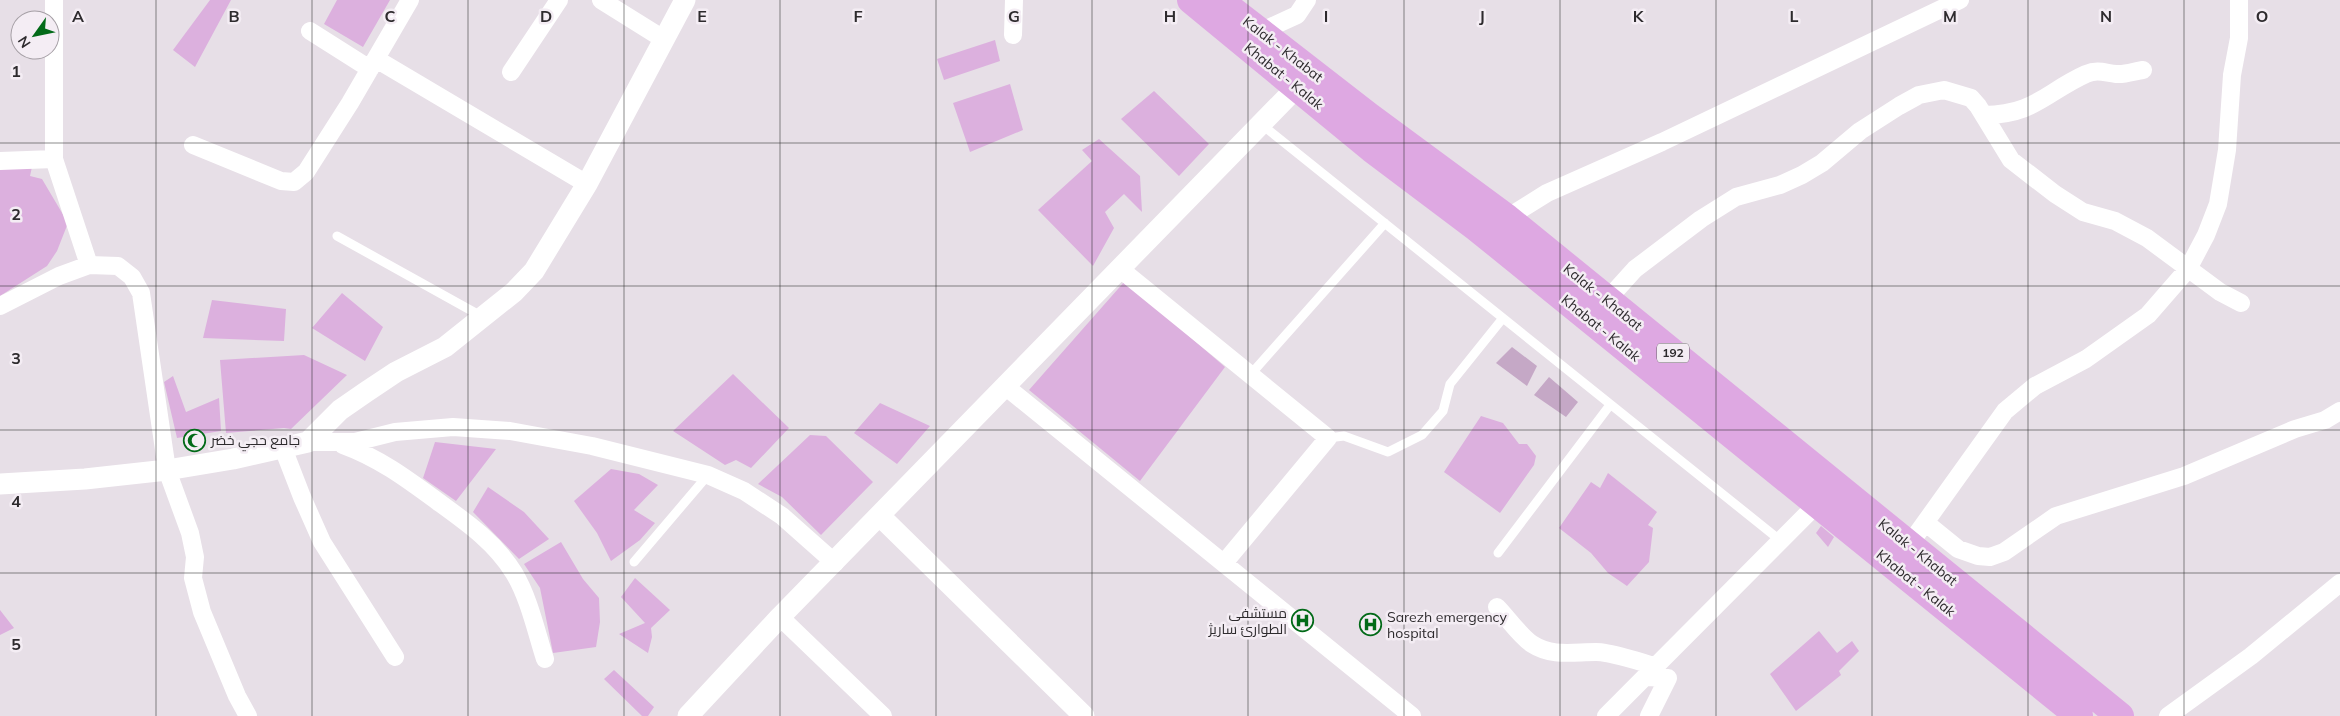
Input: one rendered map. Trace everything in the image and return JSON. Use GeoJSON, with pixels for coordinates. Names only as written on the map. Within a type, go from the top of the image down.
{"type":"FeatureCollection","features":[{"type":"Feature","properties":{"kind":"main road","name":"Khabat - Kalak"},"geometry":{"type":"LineString","coordinates":[[1191,0],[1372,148],[1826,494],[2079,716]]}},
{"type":"Feature","properties":{"kind":"main road","name":"Kalak - Khabat"},"geometry":{"type":"LineString","coordinates":[[1219,0],[1370,117],[1507,218],[1607,300],[1826,494],[1909,545],[2120,716]]}},
{"type":"Feature","properties":{"kind":"street"},"geometry":{"type":"LineString","coordinates":[[54,0],[54,159],[88,265]]}},
{"type":"Feature","properties":{"kind":"street"},"geometry":{"type":"LineString","coordinates":[[193,145],[281,181],[294,182],[306,172],[410,0]]}},
{"type":"Feature","properties":{"kind":"street"},"geometry":{"type":"LineString","coordinates":[[510,72],[559,0]]}},
{"type":"Feature","properties":{"kind":"street"},"geometry":{"type":"LineString","coordinates":[[601,0],[665,40]]}},
{"type":"Feature","properties":{"kind":"street"},"geometry":{"type":"LineString","coordinates":[[308,442],[340,410],[396,372],[444,347],[484,318],[514,292],[534,271],[587,184],[686,0]]}},
{"type":"Feature","properties":{"kind":"street"},"geometry":{"type":"LineString","coordinates":[[1013,35],[1014,0]]}},
{"type":"Feature","properties":{"kind":"street"},"geometry":{"type":"LineString","coordinates":[[1260,32],[1297,15],[1307,0]]}},
{"type":"Feature","properties":{"kind":"street"},"geometry":{"type":"LineString","coordinates":[[1507,218],[1547,194],[1689,129],[1935,7],[1960,0]]}},
{"type":"Feature","properties":{"kind":"street"},"geometry":{"type":"LineString","coordinates":[[1909,545],[1926,523],[1957,475],[2005,411],[2034,386],[2086,359],[2148,316],[2188,269],[2206,235],[2218,204],[2227,150],[2232,75],[2239,38],[2238,0]]}},
{"type":"Feature","properties":{"kind":"street"},"geometry":{"type":"LineString","coordinates":[[310,31],[373,64],[587,184]]}},
{"type":"Feature","properties":{"kind":"street"},"geometry":{"type":"LineString","coordinates":[[1984,115],[2003,115],[2027,108],[2088,73],[2101,70],[2118,74],[2143,70]]}},
{"type":"Feature","properties":{"kind":"street"},"geometry":{"type":"LineString","coordinates":[[688,716],[780,617],[835,563],[1119,268],[1297,87]]}},
{"type":"Feature","properties":{"kind":"street"},"geometry":{"type":"LineString","coordinates":[[1607,300],[1635,269],[1701,219],[1736,197],[1780,185],[1802,175],[1822,163],[1860,131],[1919,95],[1944,90],[1971,98],[1984,115],[2011,160],[2054,194],[2083,212],[2115,221],[2147,238],[2220,292],[2241,304]]}},
{"type":"Feature","properties":{"kind":"street"},"geometry":{"type":"LineString","coordinates":[[0,161],[54,159]]}},
{"type":"Feature","properties":{"kind":"street"},"geometry":{"type":"LineString","coordinates":[[0,306],[59,276],[88,265],[118,266],[132,277],[141,293],[168,470],[190,533],[195,557],[193,578],[202,612],[237,696],[248,716]]}},
{"type":"Feature","properties":{"kind":"street"},"geometry":{"type":"LineString","coordinates":[[1119,268],[1328,438],[1224,563]]}},
{"type":"Feature","properties":{"kind":"street"},"geometry":{"type":"LineString","coordinates":[[1005,386],[1412,716]]}},
{"type":"Feature","properties":{"kind":"street"},"geometry":{"type":"LineString","coordinates":[[1926,523],[1958,549],[1978,556],[1990,557],[2004,552],[2056,516],[2184,476],[2294,429],[2325,420],[2340,411]]}},
{"type":"Feature","properties":{"kind":"street"},"geometry":{"type":"LineString","coordinates":[[0,484],[85,479],[168,470],[308,442],[354,442],[396,432],[482,428],[510,431],[592,446],[708,475],[744,491],[768,505],[835,563]]}},
{"type":"Feature","properties":{"kind":"street"},"geometry":{"type":"LineString","coordinates":[[336,442],[367,454],[389,466],[476,530],[490,543],[516,576],[545,658]]}},
{"type":"Feature","properties":{"kind":"street"},"geometry":{"type":"LineString","coordinates":[[283,448],[322,542],[395,657]]}},
{"type":"Feature","properties":{"kind":"street"},"geometry":{"type":"LineString","coordinates":[[1606,716],[1826,494]]}},
{"type":"Feature","properties":{"kind":"street"},"geometry":{"type":"LineString","coordinates":[[880,516],[1084,716]]}},
{"type":"Feature","properties":{"kind":"street"},"geometry":{"type":"LineString","coordinates":[[2168,716],[2251,656],[2340,584]]}},
{"type":"Feature","properties":{"kind":"street"},"geometry":{"type":"LineString","coordinates":[[1498,606],[1530,643],[1545,651],[1564,654],[1597,652],[1641,661],[1651,672],[1668,678],[1649,716]]}},
{"type":"Feature","properties":{"kind":"street"},"geometry":{"type":"LineString","coordinates":[[780,617],[883,716]]}},
{"type":"Feature","properties":{"kind":"lane"},"geometry":{"type":"LineString","coordinates":[[1261,124],[1781,541]]}},
{"type":"Feature","properties":{"kind":"lane"},"geometry":{"type":"LineString","coordinates":[[1251,374],[1385,223]]}},
{"type":"Feature","properties":{"kind":"lane"},"geometry":{"type":"LineString","coordinates":[[337,236],[484,318]]}},
{"type":"Feature","properties":{"kind":"lane"},"geometry":{"type":"LineString","coordinates":[[1328,438],[1344,436],[1388,452],[1422,435],[1443,411],[1450,384],[1503,318]]}},
{"type":"Feature","properties":{"kind":"lane"},"geometry":{"type":"LineString","coordinates":[[1498,553],[1610,405]]}},
{"type":"Feature","properties":{"kind":"lane"},"geometry":{"type":"LineString","coordinates":[[634,562],[708,475]]}},
{"type":"Feature","properties":{"kind":"shaded area"},"geometry":{"type":"Polygon","coordinates":[[[1512,347],[1537,366],[1527,386],[1496,363],[1512,347]]]}},
{"type":"Feature","properties":{"kind":"shaded area"},"geometry":{"type":"Polygon","coordinates":[[[1549,377],[1578,402],[1566,417],[1534,395],[1549,377]]]}},
{"type":"Feature","properties":{"kind":"building"},"geometry":{"type":"Polygon","coordinates":[[[210,0],[231,0],[195,67],[173,50],[210,0]]]}},
{"type":"Feature","properties":{"kind":"building"},"geometry":{"type":"Polygon","coordinates":[[[337,0],[390,0],[363,47],[324,24],[337,0]]]}},
{"type":"Feature","properties":{"kind":"building"},"geometry":{"type":"Polygon","coordinates":[[[995,40],[1000,61],[944,80],[937,59],[995,40]]]}},
{"type":"Feature","properties":{"kind":"building"},"geometry":{"type":"Polygon","coordinates":[[[1010,84],[1023,130],[970,152],[953,103],[1010,84]]]}},
{"type":"Feature","properties":{"kind":"building"},"geometry":{"type":"Polygon","coordinates":[[[1154,91],[1209,144],[1179,176],[1121,119],[1154,91]]]}},
{"type":"Feature","properties":{"kind":"building"},"geometry":{"type":"Polygon","coordinates":[[[1099,139],[1140,176],[1142,212],[1124,194],[1105,212],[1114,228],[1093,266],[1038,210],[1092,161],[1082,150],[1099,139]]]}},
{"type":"Feature","properties":{"kind":"building"},"geometry":{"type":"Polygon","coordinates":[[[0,163],[32,167],[30,176],[42,179],[68,223],[57,251],[47,266],[0,296],[0,163]]]}},
{"type":"Feature","properties":{"kind":"building"},"geometry":{"type":"Polygon","coordinates":[[[1125,281],[1225,367],[1140,481],[1029,390],[1125,281]]]}},
{"type":"Feature","properties":{"kind":"building"},"geometry":{"type":"Polygon","coordinates":[[[342,293],[383,327],[365,361],[312,328],[342,293]]]}},
{"type":"Feature","properties":{"kind":"building"},"geometry":{"type":"Polygon","coordinates":[[[212,300],[286,309],[284,341],[203,338],[212,300]]]}},
{"type":"Feature","properties":{"kind":"building"},"geometry":{"type":"Polygon","coordinates":[[[304,355],[347,375],[291,429],[226,433],[220,360],[304,355]]]}},
{"type":"Feature","properties":{"kind":"building"},"geometry":{"type":"Polygon","coordinates":[[[733,374],[789,428],[751,468],[736,460],[725,465],[673,431],[733,374]]]}},
{"type":"Feature","properties":{"kind":"building"},"geometry":{"type":"Polygon","coordinates":[[[173,376],[186,412],[219,398],[221,431],[177,438],[164,382],[173,376]]]}},
{"type":"Feature","properties":{"kind":"building"},"geometry":{"type":"Polygon","coordinates":[[[880,403],[930,426],[897,464],[854,433],[880,403]]]}},
{"type":"Feature","properties":{"kind":"building"},"geometry":{"type":"Polygon","coordinates":[[[1481,416],[1503,423],[1519,444],[1527,444],[1536,456],[1534,465],[1500,513],[1444,472],[1481,416]]]}},
{"type":"Feature","properties":{"kind":"building"},"geometry":{"type":"Polygon","coordinates":[[[810,435],[826,436],[873,482],[821,535],[782,497],[758,484],[810,435]]]}},
{"type":"Feature","properties":{"kind":"building"},"geometry":{"type":"Polygon","coordinates":[[[435,442],[496,449],[456,501],[423,478],[435,442]]]}},
{"type":"Feature","properties":{"kind":"building"},"geometry":{"type":"Polygon","coordinates":[[[611,469],[639,474],[658,485],[634,510],[655,523],[640,540],[611,561],[597,533],[574,501],[611,469]]]}},
{"type":"Feature","properties":{"kind":"building"},"geometry":{"type":"Polygon","coordinates":[[[1608,473],[1657,512],[1648,525],[1653,528],[1649,562],[1627,586],[1608,573],[1591,553],[1559,528],[1591,482],[1600,488],[1608,473]]]}},
{"type":"Feature","properties":{"kind":"building"},"geometry":{"type":"Polygon","coordinates":[[[488,487],[524,512],[549,539],[519,559],[473,512],[488,487]]]}},
{"type":"Feature","properties":{"kind":"building"},"geometry":{"type":"Polygon","coordinates":[[[1821,526],[1834,537],[1828,547],[1816,533],[1821,526]]]}},
{"type":"Feature","properties":{"kind":"building"},"geometry":{"type":"Polygon","coordinates":[[[561,542],[583,579],[599,598],[600,622],[596,647],[553,653],[540,588],[524,564],[561,542]]]}},
{"type":"Feature","properties":{"kind":"building"},"geometry":{"type":"Polygon","coordinates":[[[635,578],[670,610],[651,628],[652,637],[648,653],[619,634],[645,623],[621,597],[635,578]]]}},
{"type":"Feature","properties":{"kind":"building"},"geometry":{"type":"Polygon","coordinates":[[[0,610],[14,628],[0,635],[0,610]]]}},
{"type":"Feature","properties":{"kind":"building"},"geometry":{"type":"Polygon","coordinates":[[[1819,631],[1837,653],[1852,641],[1859,651],[1839,671],[1841,675],[1796,711],[1770,674],[1819,631]]]}},
{"type":"Feature","properties":{"kind":"building"},"geometry":{"type":"Polygon","coordinates":[[[614,670],[654,707],[648,716],[642,716],[604,679],[614,670]]]}},
{"type":"Feature","properties":{"kind":"place","name":"جامع حجي خضر"},"geometry":{"type":"Point","coordinates":[195,440]}},
{"type":"Feature","properties":{"kind":"place","name":"مستشفى الطوارئ ساريژ"},"geometry":{"type":"Point","coordinates":[1303,621]}},
{"type":"Feature","properties":{"kind":"place","name":"Sarezh emergency hospital"},"geometry":{"type":"Point","coordinates":[1371,625]}}]}
